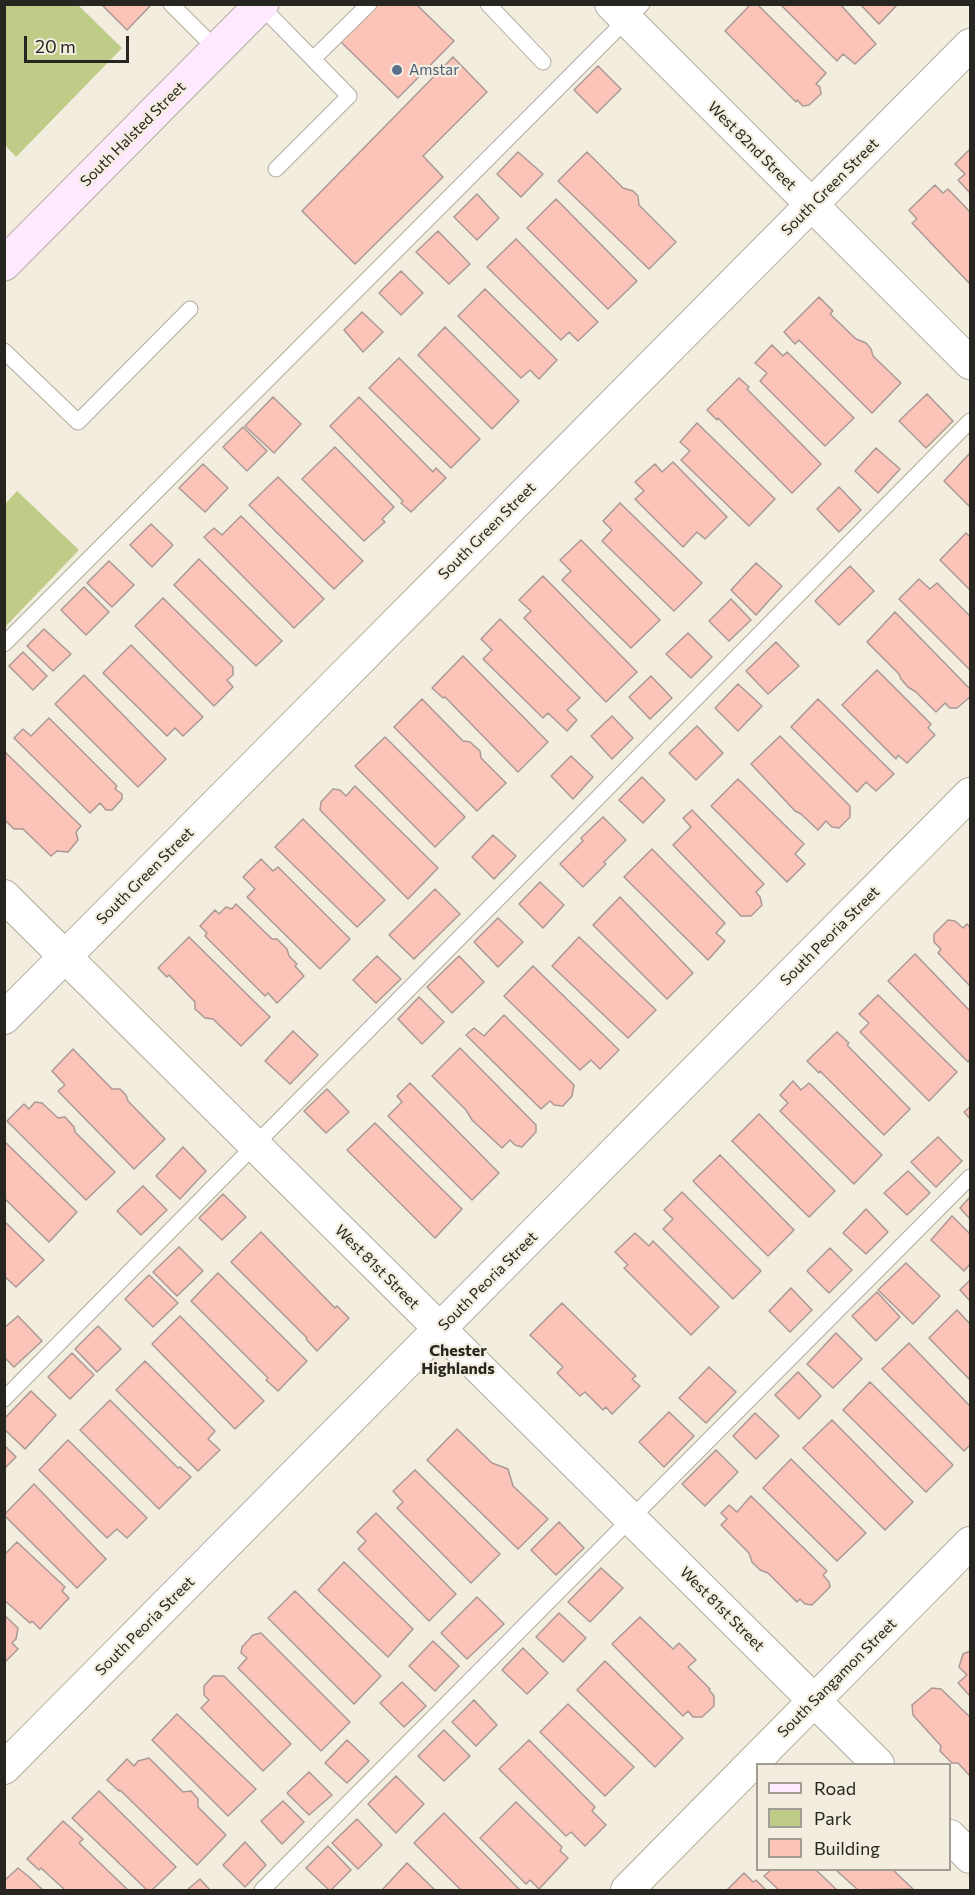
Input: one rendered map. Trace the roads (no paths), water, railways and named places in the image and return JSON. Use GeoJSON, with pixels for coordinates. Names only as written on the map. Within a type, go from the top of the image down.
{"type":"FeatureCollection","features":[{"type":"Feature","properties":{"kind":"main road","name":"South Halsted Street"},"geometry":{"type":"LineString","coordinates":[[4,264],[261,5]]}},
{"type":"Feature","properties":{"kind":"street","name":"West 82nd Street"},"geometry":{"type":"LineString","coordinates":[[626,10],[811,205],[970,363]]}},
{"type":"Feature","properties":{"kind":"street","name":"South Green Street"},"geometry":{"type":"LineString","coordinates":[[4,1018],[970,45]]}},
{"type":"Feature","properties":{"kind":"street","name":"South Peoria Street"},"geometry":{"type":"LineString","coordinates":[[4,1768],[970,794]]}},
{"type":"Feature","properties":{"kind":"street","name":"West 81st Street"},"geometry":{"type":"LineString","coordinates":[[4,896],[877,1763]]}},
{"type":"Feature","properties":{"kind":"street","name":"South Sangamon Street"},"geometry":{"type":"LineString","coordinates":[[627,1890],[970,1543]]}},
{"type":"Feature","properties":{"kind":"street"},"geometry":{"type":"LineString","coordinates":[[951,1837],[970,1857]]}},
{"type":"Feature","properties":{"kind":"lane"},"geometry":{"type":"LineString","coordinates":[[171,4],[217,50]]}},
{"type":"Feature","properties":{"kind":"lane"},"geometry":{"type":"LineString","coordinates":[[314,59],[369,4]]}},
{"type":"Feature","properties":{"kind":"lane"},"geometry":{"type":"LineString","coordinates":[[488,4],[543,62]]}},
{"type":"Feature","properties":{"kind":"lane"},"geometry":{"type":"LineString","coordinates":[[261,5],[349,96],[276,169]]}},
{"type":"Feature","properties":{"kind":"lane"},"geometry":{"type":"LineString","coordinates":[[4,644],[626,10]]}},
{"type":"Feature","properties":{"kind":"lane"},"geometry":{"type":"LineString","coordinates":[[4,351],[78,422],[190,309]]}},
{"type":"Feature","properties":{"kind":"lane"},"geometry":{"type":"LineString","coordinates":[[4,1399],[970,421]]}},
{"type":"Feature","properties":{"kind":"lane"},"geometry":{"type":"LineString","coordinates":[[262,1890],[970,1177]]}},
{"type":"Feature","properties":{"kind":"place","name":"Amstar"},"geometry":{"type":"Point","coordinates":[397,70]}},
{"type":"Feature","properties":{"kind":"district","name":"Chester Highlands"},"geometry":{"type":"Point","coordinates":[458,1360]}}]}
